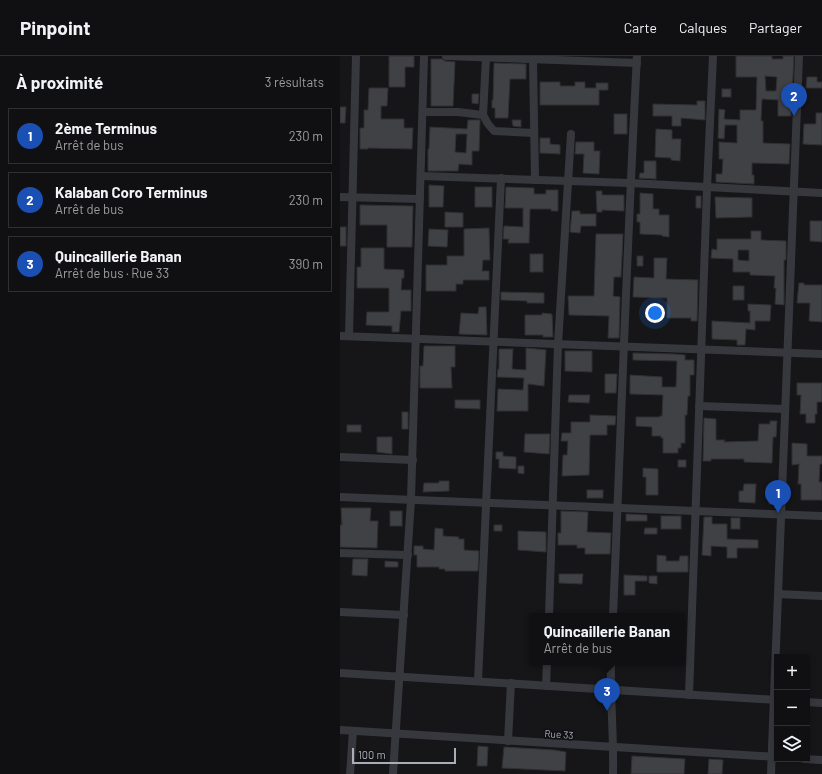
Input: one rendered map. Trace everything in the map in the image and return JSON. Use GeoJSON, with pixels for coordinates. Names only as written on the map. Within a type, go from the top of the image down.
{"type":"FeatureCollection","features":[{"type":"Feature","properties":{"kind":"street"},"geometry":{"type":"LineString","coordinates":[[349,336],[356,56]]}},
{"type":"Feature","properties":{"kind":"street"},"geometry":{"type":"LineString","coordinates":[[393,774],[413,460],[424,56]]}},
{"type":"Feature","properties":{"kind":"street"},"geometry":{"type":"LineString","coordinates":[[446,56],[637,60],[630,183],[625,347],[613,613]]}},
{"type":"Feature","properties":{"kind":"street"},"geometry":{"type":"LineString","coordinates":[[689,694],[713,56]]}},
{"type":"Feature","properties":{"kind":"street"},"geometry":{"type":"LineString","coordinates":[[775,690],[799,56]]}},
{"type":"Feature","properties":{"kind":"street"},"geometry":{"type":"LineString","coordinates":[[486,58],[483,115],[488,124],[494,131],[534,133]]}},
{"type":"Feature","properties":{"kind":"street"},"geometry":{"type":"LineString","coordinates":[[533,59],[534,180]]}},
{"type":"Feature","properties":{"kind":"street"},"geometry":{"type":"LineString","coordinates":[[423,112],[458,112],[483,115]]}},
{"type":"Feature","properties":{"kind":"street"},"geometry":{"type":"LineString","coordinates":[[549,613],[558,344],[571,134]]}},
{"type":"Feature","properties":{"kind":"street"},"geometry":{"type":"LineString","coordinates":[[421,176],[630,183],[822,193]]}},
{"type":"Feature","properties":{"kind":"street"},"geometry":{"type":"LineString","coordinates":[[478,681],[488,502],[500,178]]}},
{"type":"Feature","properties":{"kind":"street"},"geometry":{"type":"LineString","coordinates":[[340,197],[420,199]]}},
{"type":"Feature","properties":{"kind":"street"},"geometry":{"type":"LineString","coordinates":[[340,336],[822,354]]}},
{"type":"Feature","properties":{"kind":"street"},"geometry":{"type":"LineString","coordinates":[[699,406],[785,409]]}},
{"type":"Feature","properties":{"kind":"street"},"geometry":{"type":"LineString","coordinates":[[340,457],[413,460]]}},
{"type":"Feature","properties":{"kind":"street"},"geometry":{"type":"LineString","coordinates":[[340,497],[822,516]]}},
{"type":"Feature","properties":{"kind":"street"},"geometry":{"type":"LineString","coordinates":[[340,553],[408,555]]}},
{"type":"Feature","properties":{"kind":"street"},"geometry":{"type":"LineString","coordinates":[[778,594],[822,596]]}},
{"type":"Feature","properties":{"kind":"street"},"geometry":{"type":"LineString","coordinates":[[340,612],[404,616]]}},
{"type":"Feature","properties":{"kind":"street"},"geometry":{"type":"LineString","coordinates":[[546,686],[547,665]]}},
{"type":"Feature","properties":{"kind":"street"},"geometry":{"type":"LineString","coordinates":[[611,665],[610,690],[614,747],[613,774]]}},
{"type":"Feature","properties":{"kind":"street"},"geometry":{"type":"LineString","coordinates":[[340,673],[774,700]]}},
{"type":"Feature","properties":{"kind":"street"},"geometry":{"type":"LineString","coordinates":[[508,740],[511,683]]}},
{"type":"Feature","properties":{"kind":"street"},"geometry":{"type":"LineString","coordinates":[[810,702],[822,703]]}},
{"type":"Feature","properties":{"kind":"street","name":"Rue 33"},"geometry":{"type":"LineString","coordinates":[[340,730],[774,757]]}},
{"type":"Feature","properties":{"kind":"street"},"geometry":{"type":"LineString","coordinates":[[350,774],[352,731]]}},
{"type":"Feature","properties":{"kind":"street"},"geometry":{"type":"LineString","coordinates":[[770,774],[774,757]]}},
{"type":"Feature","properties":{"kind":"street"},"geometry":{"type":"LineString","coordinates":[[810,759],[822,760]]}},
{"type":"Feature","properties":{"kind":"building"},"geometry":{"type":"Polygon","coordinates":[[[389,56],[414,56],[414,67],[405,67],[405,87],[389,87],[389,56]]]}},
{"type":"Feature","properties":{"kind":"building"},"geometry":{"type":"Polygon","coordinates":[[[736,56],[772,56],[772,59],[783,59],[783,56],[794,56],[791,116],[778,116],[778,100],[762,99],[761,121],[763,121],[763,143],[790,144],[789,164],[752,163],[754,184],[716,182],[716,174],[722,174],[723,159],[719,159],[719,142],[737,143],[737,125],[725,125],[724,139],[718,138],[719,109],[725,110],[724,119],[740,120],[740,110],[756,110],[757,77],[736,77],[736,56]],[[765,76],[766,91],[776,91],[777,77],[765,76]]]}},
{"type":"Feature","properties":{"kind":"building"},"geometry":{"type":"Polygon","coordinates":[[[431,59],[442,59],[445,61],[455,62],[453,106],[431,106],[431,59]]]}},
{"type":"Feature","properties":{"kind":"building"},"geometry":{"type":"Polygon","coordinates":[[[494,63],[526,64],[526,79],[510,79],[508,118],[495,118],[495,108],[492,108],[494,63]]]}},
{"type":"Feature","properties":{"kind":"building"},"geometry":{"type":"Polygon","coordinates":[[[807,77],[817,77],[817,82],[822,82],[822,88],[806,88],[807,77]]]}},
{"type":"Feature","properties":{"kind":"building"},"geometry":{"type":"Polygon","coordinates":[[[540,82],[560,82],[560,86],[575,86],[575,82],[585,82],[585,88],[596,88],[596,83],[608,83],[608,90],[599,90],[599,105],[540,105],[540,82]]]}},
{"type":"Feature","properties":{"kind":"building"},"geometry":{"type":"Polygon","coordinates":[[[369,88],[388,88],[387,106],[381,106],[381,119],[404,119],[404,128],[413,128],[412,149],[360,149],[360,128],[364,128],[364,110],[368,110],[369,88]]]}},
{"type":"Feature","properties":{"kind":"building"},"geometry":{"type":"Polygon","coordinates":[[[722,89],[731,89],[731,97],[722,97],[722,89]]]}},
{"type":"Feature","properties":{"kind":"building"},"geometry":{"type":"Polygon","coordinates":[[[472,94],[479,94],[478,104],[472,103],[472,94]]]}},
{"type":"Feature","properties":{"kind":"building"},"geometry":{"type":"Polygon","coordinates":[[[697,101],[705,101],[705,120],[681,118],[681,126],[672,126],[672,116],[653,116],[653,104],[697,105],[697,101]]]}},
{"type":"Feature","properties":{"kind":"building"},"geometry":{"type":"Polygon","coordinates":[[[340,107],[346,107],[345,123],[340,123],[340,107]]]}},
{"type":"Feature","properties":{"kind":"building"},"geometry":{"type":"Polygon","coordinates":[[[816,113],[822,113],[822,145],[803,144],[804,124],[816,124],[816,113]]]}},
{"type":"Feature","properties":{"kind":"building"},"geometry":{"type":"Polygon","coordinates":[[[614,114],[627,114],[627,134],[614,134],[614,114]]]}},
{"type":"Feature","properties":{"kind":"building"},"geometry":{"type":"Polygon","coordinates":[[[468,120],[480,120],[479,151],[472,151],[472,165],[459,164],[458,171],[428,171],[430,127],[467,129],[468,120]],[[456,134],[455,152],[466,153],[467,134],[456,134]]]}},
{"type":"Feature","properties":{"kind":"building"},"geometry":{"type":"Polygon","coordinates":[[[512,120],[521,120],[521,127],[513,126],[512,120]]]}},
{"type":"Feature","properties":{"kind":"building"},"geometry":{"type":"Polygon","coordinates":[[[656,129],[672,130],[672,139],[681,139],[680,161],[671,160],[671,158],[655,157],[656,129]]]}},
{"type":"Feature","properties":{"kind":"building"},"geometry":{"type":"Polygon","coordinates":[[[540,138],[550,138],[550,144],[560,145],[560,154],[540,153],[540,138]]]}},
{"type":"Feature","properties":{"kind":"building"},"geometry":{"type":"Polygon","coordinates":[[[576,142],[594,142],[594,151],[600,151],[599,174],[583,173],[584,154],[575,154],[576,142]]]}},
{"type":"Feature","properties":{"kind":"building"},"geometry":{"type":"Polygon","coordinates":[[[644,161],[656,161],[656,179],[639,178],[640,173],[644,173],[644,161]]]}},
{"type":"Feature","properties":{"kind":"building"},"geometry":{"type":"Polygon","coordinates":[[[429,185],[444,186],[443,207],[429,207],[429,185]]]}},
{"type":"Feature","properties":{"kind":"building"},"geometry":{"type":"Polygon","coordinates":[[[475,187],[492,187],[492,207],[475,207],[475,187]]]}},
{"type":"Feature","properties":{"kind":"building"},"geometry":{"type":"Polygon","coordinates":[[[506,187],[534,188],[534,194],[546,194],[546,190],[558,190],[558,211],[551,211],[551,209],[530,209],[529,243],[508,243],[509,239],[503,239],[504,226],[523,227],[523,208],[505,208],[506,187]]]}},
{"type":"Feature","properties":{"kind":"building"},"geometry":{"type":"Polygon","coordinates":[[[596,191],[602,191],[602,195],[624,195],[624,211],[602,210],[602,212],[597,212],[596,191]]]}},
{"type":"Feature","properties":{"kind":"building"},"geometry":{"type":"Polygon","coordinates":[[[640,193],[653,194],[653,209],[659,209],[659,215],[669,215],[669,237],[662,235],[640,234],[640,222],[637,222],[637,214],[640,214],[640,193]]]}},
{"type":"Feature","properties":{"kind":"building"},"geometry":{"type":"Polygon","coordinates":[[[696,196],[701,196],[701,208],[696,208],[696,196]]]}},
{"type":"Feature","properties":{"kind":"building"},"geometry":{"type":"Polygon","coordinates":[[[715,197],[752,198],[752,217],[716,218],[715,197]]]}},
{"type":"Feature","properties":{"kind":"building"},"geometry":{"type":"Polygon","coordinates":[[[360,205],[413,206],[412,247],[387,247],[387,225],[360,225],[360,205]]]}},
{"type":"Feature","properties":{"kind":"building"},"geometry":{"type":"Polygon","coordinates":[[[572,211],[580,211],[580,214],[596,214],[596,226],[581,226],[580,233],[570,232],[572,211]]]}},
{"type":"Feature","properties":{"kind":"building"},"geometry":{"type":"Polygon","coordinates":[[[445,212],[463,213],[463,227],[445,227],[445,212]]]}},
{"type":"Feature","properties":{"kind":"building"},"geometry":{"type":"Polygon","coordinates":[[[810,221],[822,221],[822,242],[810,241],[810,221]]]}},
{"type":"Feature","properties":{"kind":"building"},"geometry":{"type":"Polygon","coordinates":[[[340,227],[346,227],[346,246],[340,246],[340,227]]]}},
{"type":"Feature","properties":{"kind":"building"},"geometry":{"type":"Polygon","coordinates":[[[489,228],[490,260],[483,260],[482,271],[489,271],[489,280],[463,280],[463,284],[456,284],[456,291],[426,291],[426,265],[447,265],[447,256],[464,256],[464,229],[489,228]]]}},
{"type":"Feature","properties":{"kind":"building"},"geometry":{"type":"Polygon","coordinates":[[[429,229],[448,230],[447,247],[428,246],[429,229]]]}},
{"type":"Feature","properties":{"kind":"building"},"geometry":{"type":"Polygon","coordinates":[[[751,231],[761,231],[761,240],[786,241],[786,260],[784,260],[784,305],[775,304],[775,276],[750,275],[750,272],[733,272],[733,259],[711,258],[712,249],[717,250],[717,239],[751,239],[751,231]],[[738,250],[738,260],[749,261],[749,250],[738,250]]]}},
{"type":"Feature","properties":{"kind":"building"},"geometry":{"type":"Polygon","coordinates":[[[596,234],[623,234],[621,277],[614,277],[613,296],[620,297],[619,338],[608,338],[609,316],[569,315],[568,296],[594,296],[596,234]]]}},
{"type":"Feature","properties":{"kind":"building"},"geometry":{"type":"Polygon","coordinates":[[[361,248],[384,248],[384,269],[404,270],[401,290],[411,290],[411,311],[401,311],[399,332],[392,332],[392,326],[366,325],[367,312],[389,312],[389,288],[357,288],[357,267],[361,267],[361,248]]]}},
{"type":"Feature","properties":{"kind":"building"},"geometry":{"type":"Polygon","coordinates":[[[530,254],[543,254],[543,272],[530,272],[530,254]]]}},
{"type":"Feature","properties":{"kind":"building"},"geometry":{"type":"Polygon","coordinates":[[[637,256],[643,256],[643,266],[637,266],[637,256]]]}},
{"type":"Feature","properties":{"kind":"building"},"geometry":{"type":"Polygon","coordinates":[[[654,258],[667,258],[666,279],[698,280],[697,321],[691,321],[691,318],[667,318],[667,298],[633,297],[634,277],[654,278],[654,258]]]}},
{"type":"Feature","properties":{"kind":"building"},"geometry":{"type":"Polygon","coordinates":[[[799,283],[804,283],[804,285],[822,285],[822,322],[809,321],[810,303],[797,303],[799,283]]]}},
{"type":"Feature","properties":{"kind":"building"},"geometry":{"type":"Polygon","coordinates":[[[733,286],[744,286],[744,300],[733,300],[733,286]]]}},
{"type":"Feature","properties":{"kind":"building"},"geometry":{"type":"Polygon","coordinates":[[[501,292],[544,293],[544,303],[501,300],[501,292]]]}},
{"type":"Feature","properties":{"kind":"building"},"geometry":{"type":"Polygon","coordinates":[[[748,304],[771,305],[770,321],[755,321],[755,330],[746,329],[745,345],[737,345],[737,340],[712,339],[712,321],[750,323],[750,311],[748,311],[748,304]]]}},
{"type":"Feature","properties":{"kind":"building"},"geometry":{"type":"Polygon","coordinates":[[[479,307],[486,307],[487,335],[459,334],[461,313],[478,314],[479,307]]]}},
{"type":"Feature","properties":{"kind":"building"},"geometry":{"type":"Polygon","coordinates":[[[542,313],[552,314],[553,337],[543,337],[543,335],[525,335],[525,315],[542,315],[542,313]]]}},
{"type":"Feature","properties":{"kind":"building"},"geometry":{"type":"Polygon","coordinates":[[[424,346],[455,346],[455,367],[451,367],[452,388],[420,388],[420,366],[423,366],[424,346]]]}},
{"type":"Feature","properties":{"kind":"building"},"geometry":{"type":"Polygon","coordinates":[[[526,348],[546,350],[544,386],[528,384],[528,411],[497,411],[498,389],[523,390],[524,378],[497,377],[499,369],[499,349],[513,349],[512,369],[526,370],[526,348]]]}},
{"type":"Feature","properties":{"kind":"building"},"geometry":{"type":"Polygon","coordinates":[[[565,351],[592,351],[592,372],[565,371],[565,351]]]}},
{"type":"Feature","properties":{"kind":"building"},"geometry":{"type":"Polygon","coordinates":[[[633,353],[685,355],[685,360],[694,360],[694,375],[690,375],[690,396],[688,396],[687,415],[685,415],[685,443],[681,443],[681,448],[678,448],[678,453],[663,453],[663,438],[661,438],[661,436],[652,436],[652,427],[636,426],[636,417],[662,416],[663,395],[630,394],[630,375],[662,377],[662,387],[676,387],[677,361],[633,360],[633,353]]]}},
{"type":"Feature","properties":{"kind":"building"},"geometry":{"type":"Polygon","coordinates":[[[605,374],[617,374],[616,393],[605,393],[605,374]]]}},
{"type":"Feature","properties":{"kind":"building"},"geometry":{"type":"Polygon","coordinates":[[[797,383],[822,383],[822,402],[817,402],[815,423],[806,423],[806,414],[800,414],[801,395],[797,395],[797,383]]]}},
{"type":"Feature","properties":{"kind":"building"},"geometry":{"type":"Polygon","coordinates":[[[569,395],[590,395],[589,403],[568,402],[569,395]]]}},
{"type":"Feature","properties":{"kind":"building"},"geometry":{"type":"Polygon","coordinates":[[[455,400],[480,400],[480,409],[455,408],[455,400]]]}},
{"type":"Feature","properties":{"kind":"building"},"geometry":{"type":"Polygon","coordinates":[[[402,412],[408,412],[408,429],[402,429],[402,412]]]}},
{"type":"Feature","properties":{"kind":"building"},"geometry":{"type":"Polygon","coordinates":[[[590,415],[616,416],[615,425],[607,425],[607,435],[590,435],[589,475],[562,476],[563,455],[567,455],[568,441],[561,441],[562,433],[571,433],[571,422],[590,422],[590,415]]]}},
{"type":"Feature","properties":{"kind":"building"},"geometry":{"type":"Polygon","coordinates":[[[704,418],[716,419],[716,440],[725,440],[724,442],[758,441],[759,424],[770,424],[770,421],[777,421],[776,437],[773,437],[772,463],[744,462],[744,459],[711,459],[711,461],[703,461],[704,418]]]}},
{"type":"Feature","properties":{"kind":"building"},"geometry":{"type":"Polygon","coordinates":[[[347,425],[361,425],[361,432],[347,432],[347,425]]]}},
{"type":"Feature","properties":{"kind":"building"},"geometry":{"type":"Polygon","coordinates":[[[525,434],[550,434],[549,454],[524,452],[525,434]]]}},
{"type":"Feature","properties":{"kind":"building"},"geometry":{"type":"Polygon","coordinates":[[[377,437],[392,437],[392,454],[377,452],[377,437]]]}},
{"type":"Feature","properties":{"kind":"building"},"geometry":{"type":"Polygon","coordinates":[[[792,443],[807,444],[807,456],[822,456],[819,482],[822,482],[822,500],[801,500],[801,484],[798,484],[799,464],[792,465],[792,443]]]}},
{"type":"Feature","properties":{"kind":"building"},"geometry":{"type":"Polygon","coordinates":[[[496,452],[503,452],[503,456],[516,457],[516,469],[499,468],[499,459],[496,459],[496,452]]]}},
{"type":"Feature","properties":{"kind":"building"},"geometry":{"type":"Polygon","coordinates":[[[678,460],[686,460],[686,467],[678,467],[678,460]]]}},
{"type":"Feature","properties":{"kind":"building"},"geometry":{"type":"Polygon","coordinates":[[[518,466],[524,466],[524,474],[518,473],[518,466]]]}},
{"type":"Feature","properties":{"kind":"building"},"geometry":{"type":"Polygon","coordinates":[[[643,468],[658,469],[658,495],[646,495],[646,477],[643,477],[643,468]]]}},
{"type":"Feature","properties":{"kind":"building"},"geometry":{"type":"Polygon","coordinates":[[[439,481],[449,481],[449,491],[423,492],[424,483],[439,483],[439,481]]]}},
{"type":"Feature","properties":{"kind":"building"},"geometry":{"type":"Polygon","coordinates":[[[744,484],[756,484],[755,503],[739,502],[739,491],[743,491],[744,484]]]}},
{"type":"Feature","properties":{"kind":"building"},"geometry":{"type":"Polygon","coordinates":[[[769,488],[776,488],[776,504],[769,504],[769,488]]]}},
{"type":"Feature","properties":{"kind":"building"},"geometry":{"type":"Polygon","coordinates":[[[587,490],[603,490],[603,498],[587,498],[587,490]]]}},
{"type":"Feature","properties":{"kind":"building"},"geometry":{"type":"Polygon","coordinates":[[[341,508],[371,508],[370,521],[378,521],[377,548],[340,547],[340,525],[342,525],[341,508]]]}},
{"type":"Feature","properties":{"kind":"building"},"geometry":{"type":"Polygon","coordinates":[[[390,511],[402,511],[402,526],[390,526],[390,511]]]}},
{"type":"Feature","properties":{"kind":"building"},"geometry":{"type":"Polygon","coordinates":[[[561,511],[588,512],[587,532],[611,533],[610,554],[585,554],[585,548],[577,548],[577,545],[558,545],[558,533],[561,533],[561,511]]]}},
{"type":"Feature","properties":{"kind":"building"},"geometry":{"type":"Polygon","coordinates":[[[626,514],[647,515],[647,521],[626,521],[626,514]]]}},
{"type":"Feature","properties":{"kind":"building"},"geometry":{"type":"Polygon","coordinates":[[[661,516],[681,516],[681,529],[661,529],[661,516]]]}},
{"type":"Feature","properties":{"kind":"building"},"geometry":{"type":"Polygon","coordinates":[[[704,517],[712,517],[712,524],[727,524],[727,539],[758,540],[758,548],[737,548],[737,558],[727,558],[727,547],[711,546],[711,556],[702,555],[704,517]]]}},
{"type":"Feature","properties":{"kind":"building"},"geometry":{"type":"Polygon","coordinates":[[[731,518],[740,518],[740,529],[731,529],[731,518]]]}},
{"type":"Feature","properties":{"kind":"building"},"geometry":{"type":"Polygon","coordinates":[[[494,525],[502,525],[502,531],[494,531],[494,525]]]}},
{"type":"Feature","properties":{"kind":"building"},"geometry":{"type":"Polygon","coordinates":[[[435,528],[443,529],[443,536],[459,537],[458,539],[464,539],[464,550],[479,551],[478,571],[445,571],[445,569],[439,569],[439,567],[417,567],[417,555],[414,555],[414,546],[423,546],[423,549],[434,550],[435,528]]]}},
{"type":"Feature","properties":{"kind":"building"},"geometry":{"type":"Polygon","coordinates":[[[645,528],[657,528],[657,534],[644,534],[645,528]]]}},
{"type":"Feature","properties":{"kind":"building"},"geometry":{"type":"Polygon","coordinates":[[[518,531],[546,532],[546,552],[518,550],[518,531]]]}},
{"type":"Feature","properties":{"kind":"building"},"geometry":{"type":"Polygon","coordinates":[[[657,555],[666,556],[666,561],[679,561],[680,556],[688,556],[688,572],[657,572],[657,555]]]}},
{"type":"Feature","properties":{"kind":"building"},"geometry":{"type":"Polygon","coordinates":[[[353,559],[368,559],[367,576],[352,575],[353,559]]]}},
{"type":"Feature","properties":{"kind":"building"},"geometry":{"type":"Polygon","coordinates":[[[385,561],[398,562],[398,567],[385,567],[385,561]]]}},
{"type":"Feature","properties":{"kind":"building"},"geometry":{"type":"Polygon","coordinates":[[[559,574],[583,574],[582,584],[559,583],[559,574]]]}},
{"type":"Feature","properties":{"kind":"building"},"geometry":{"type":"Polygon","coordinates":[[[624,575],[647,576],[647,581],[635,581],[635,595],[624,595],[624,575]]]}},
{"type":"Feature","properties":{"kind":"building"},"geometry":{"type":"Polygon","coordinates":[[[649,576],[657,576],[657,584],[649,583],[649,576]]]}},
{"type":"Feature","properties":{"kind":"building"},"geometry":{"type":"Polygon","coordinates":[[[478,746],[488,747],[487,766],[477,766],[478,746]]]}},
{"type":"Feature","properties":{"kind":"building"},"geometry":{"type":"Polygon","coordinates":[[[504,747],[566,752],[565,771],[502,768],[504,747]]]}},
{"type":"Feature","properties":{"kind":"building"},"geometry":{"type":"Polygon","coordinates":[[[632,756],[685,759],[684,774],[631,774],[632,756]]]}},
{"type":"Feature","properties":{"kind":"building"},"geometry":{"type":"Polygon","coordinates":[[[709,759],[723,760],[722,774],[708,774],[709,759]]]}},
{"type":"Feature","properties":{"kind":"place","name":"Kalaban Coro Terminus"},"geometry":{"type":"Point","coordinates":[794,116]}},
{"type":"Feature","properties":{"kind":"place","name":"2ème Terminus"},"geometry":{"type":"Point","coordinates":[778,513]}},
{"type":"Feature","properties":{"kind":"place","name":"Quincaillerie Banan"},"geometry":{"type":"Point","coordinates":[607,711]}}]}
